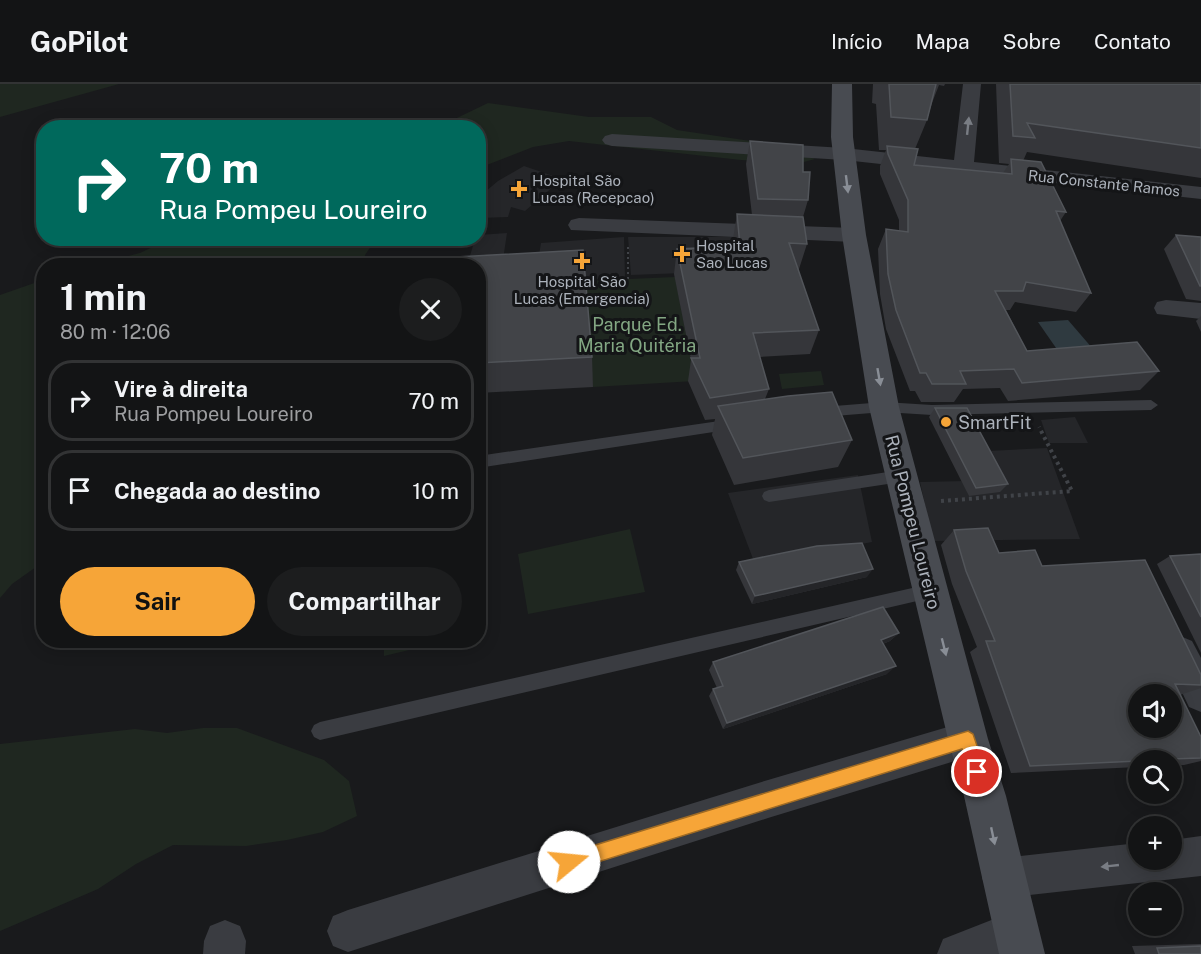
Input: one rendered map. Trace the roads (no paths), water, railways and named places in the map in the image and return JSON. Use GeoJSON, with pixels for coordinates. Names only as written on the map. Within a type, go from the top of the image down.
{"type":"FeatureCollection","features":[{"type":"Feature","properties":{"kind":"street","name":"Rua Pompeu Loureiro"},"geometry":{"type":"LineString","coordinates":[[842,84],[844,154],[854,236],[884,407],[968,739],[985,796],[1002,878],[1019,943]]}},
{"type":"Feature","properties":{"kind":"street"},"geometry":{"type":"LineString","coordinates":[[963,168],[972,84]]}},
{"type":"Feature","properties":{"kind":"street","name":"Rua Constante Ramos"},"geometry":{"type":"LineString","coordinates":[[612,140],[844,154],[1201,193]]}},
{"type":"Feature","properties":{"kind":"street"},"geometry":{"type":"LineString","coordinates":[[579,225],[854,236]]}},
{"type":"Feature","properties":{"kind":"street"},"geometry":{"type":"LineString","coordinates":[[1166,308],[1201,311]]}},
{"type":"Feature","properties":{"kind":"street"},"geometry":{"type":"LineString","coordinates":[[1166,621],[1201,695]]}},
{"type":"Feature","properties":{"kind":"street"},"geometry":{"type":"LineString","coordinates":[[348,932],[768,799],[968,739]]}},
{"type":"Feature","properties":{"kind":"street"},"geometry":{"type":"LineString","coordinates":[[1182,858],[1201,856]]}},
{"type":"Feature","properties":{"kind":"street"},"geometry":{"type":"LineString","coordinates":[[1002,878],[1128,864]]}},
{"type":"Feature","properties":{"kind":"street"},"geometry":{"type":"LineString","coordinates":[[958,954],[1019,943]]}},
{"type":"Feature","properties":{"kind":"lane"},"geometry":{"type":"LineString","coordinates":[[803,414],[884,407],[932,410],[1151,405]]}},
{"type":"Feature","properties":{"kind":"lane"},"geometry":{"type":"LineString","coordinates":[[486,461],[747,422]]}},
{"type":"Feature","properties":{"kind":"lane"},"geometry":{"type":"LineString","coordinates":[[769,496],[904,489]]}},
{"type":"Feature","properties":{"kind":"lane"},"geometry":{"type":"LineString","coordinates":[[320,731],[930,591]]}},
{"type":"Feature","properties":{"kind":"place","name":"Hospital São Lucas (Recepcao)"},"geometry":{"type":"Point","coordinates":[519,189]}},
{"type":"Feature","properties":{"kind":"place","name":"Hospital Sao Lucas"},"geometry":{"type":"Point","coordinates":[682,254]}},
{"type":"Feature","properties":{"kind":"place","name":"Hospital São Lucas (Emergencia)"},"geometry":{"type":"Point","coordinates":[582,261]}},
{"type":"Feature","properties":{"kind":"place","name":"SmartFit"},"geometry":{"type":"Point","coordinates":[946,422]}},
{"type":"Feature","properties":{"kind":"park label","name":"Parque Ed. Maria Quitéria"},"geometry":{"type":"Point","coordinates":[637,334]}}]}
